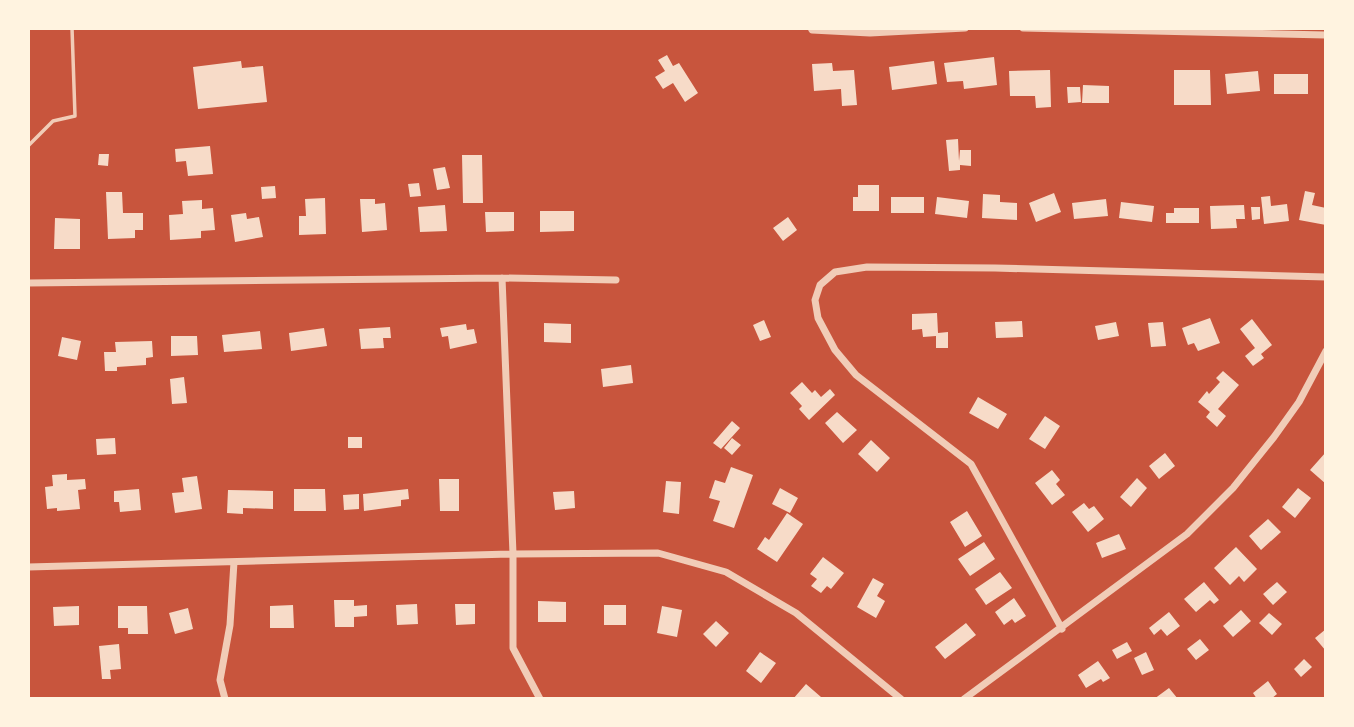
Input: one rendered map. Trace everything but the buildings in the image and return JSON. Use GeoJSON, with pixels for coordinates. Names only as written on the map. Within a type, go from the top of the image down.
{"type":"FeatureCollection","features":[{"type":"Feature","properties":{"kind":"street"},"geometry":{"type":"LineString","coordinates":[[811,28],[870,33],[965,28]]}},
{"type":"Feature","properties":{"kind":"street"},"geometry":{"type":"LineString","coordinates":[[1023,28],[1256,31],[1326,35]]}},
{"type":"Feature","properties":{"kind":"street"},"geometry":{"type":"LineString","coordinates":[[1062,629],[971,464],[856,375],[835,350],[818,318],[815,300],[820,285],[835,272],[867,267],[1326,277]]}},
{"type":"Feature","properties":{"kind":"street"},"geometry":{"type":"LineString","coordinates":[[502,278],[513,554],[513,648],[540,699]]}},
{"type":"Feature","properties":{"kind":"street"},"geometry":{"type":"LineString","coordinates":[[28,283],[502,278],[616,280]]}},
{"type":"Feature","properties":{"kind":"street"},"geometry":{"type":"LineString","coordinates":[[964,699],[1187,534],[1233,488],[1299,402],[1326,351]]}},
{"type":"Feature","properties":{"kind":"street"},"geometry":{"type":"LineString","coordinates":[[28,567],[513,554],[658,553],[726,572],[796,613],[901,699]]}},
{"type":"Feature","properties":{"kind":"street"},"geometry":{"type":"LineString","coordinates":[[225,699],[220,680],[230,625],[234,562]]}},
{"type":"Feature","properties":{"kind":"lane"},"geometry":{"type":"LineString","coordinates":[[28,146],[53,121],[75,116],[72,28]]}}]}
